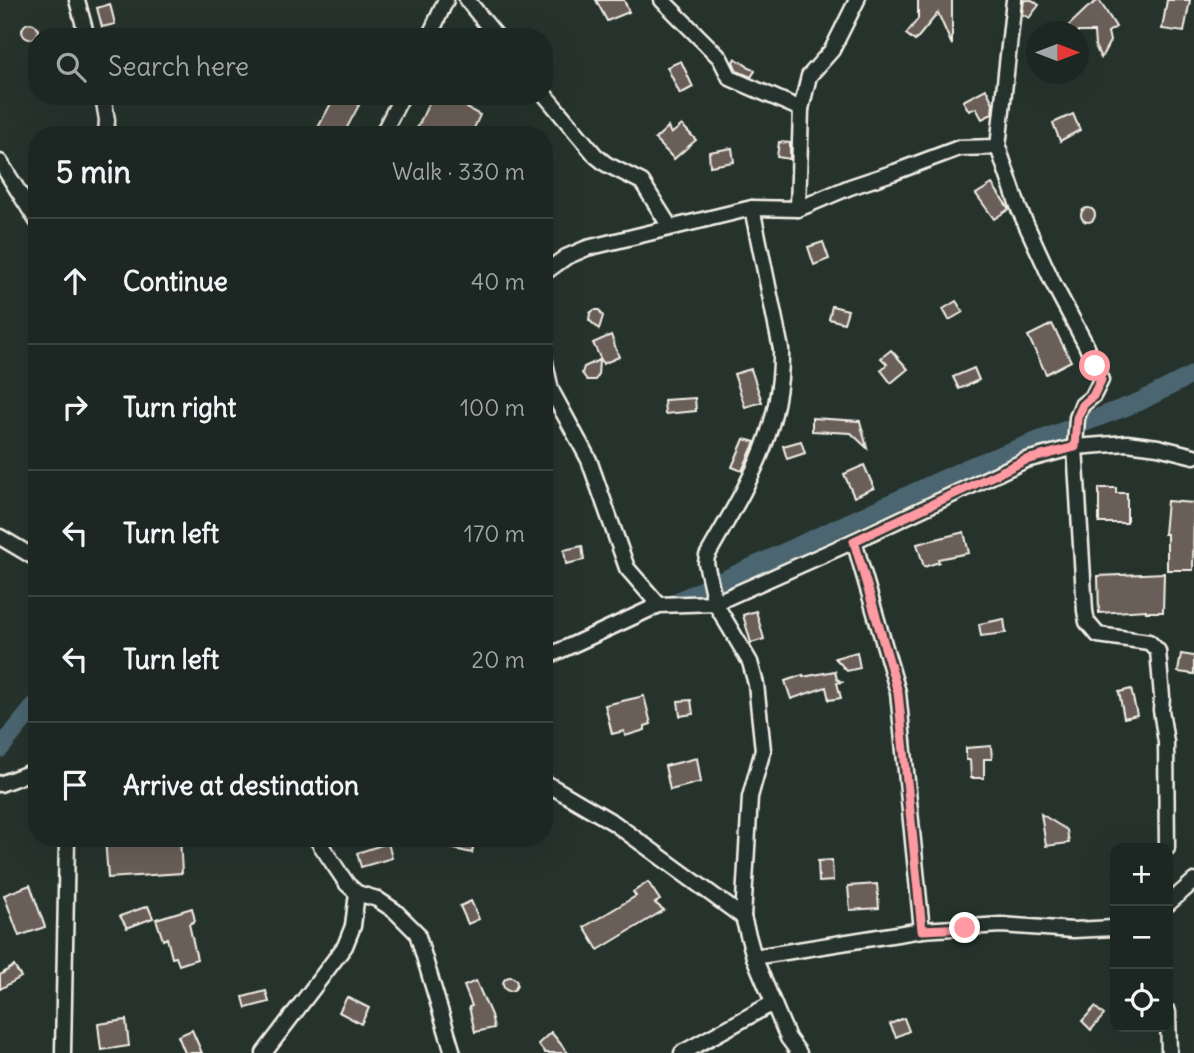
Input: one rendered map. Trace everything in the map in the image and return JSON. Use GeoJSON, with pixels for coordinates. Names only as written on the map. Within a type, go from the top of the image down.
{"type":"FeatureCollection","features":[{"type":"Feature","properties":{"kind":"street"},"geometry":{"type":"LineString","coordinates":[[77,0],[85,28]]}},
{"type":"Feature","properties":{"kind":"street"},"geometry":{"type":"LineString","coordinates":[[433,28],[446,0]]}},
{"type":"Feature","properties":{"kind":"street"},"geometry":{"type":"LineString","coordinates":[[467,0],[490,28]]}},
{"type":"Feature","properties":{"kind":"street"},"geometry":{"type":"LineString","coordinates":[[662,0],[720,58],[730,78],[801,109]]}},
{"type":"Feature","properties":{"kind":"street"},"geometry":{"type":"LineString","coordinates":[[798,209],[801,109],[809,76],[832,50],[857,0]]}},
{"type":"Feature","properties":{"kind":"street"},"geometry":{"type":"LineString","coordinates":[[1014,0],[998,147],[1025,222],[1101,380],[1077,418],[1075,447],[1087,622],[1098,635],[1149,642],[1158,651],[1161,710],[1166,742],[1167,843]]}},
{"type":"Feature","properties":{"kind":"street"},"geometry":{"type":"LineString","coordinates":[[104,105],[107,126]]}},
{"type":"Feature","properties":{"kind":"street"},"geometry":{"type":"LineString","coordinates":[[387,126],[397,105]]}},
{"type":"Feature","properties":{"kind":"street"},"geometry":{"type":"LineString","coordinates":[[553,105],[596,156],[642,182],[670,227]]}},
{"type":"Feature","properties":{"kind":"street"},"geometry":{"type":"LineString","coordinates":[[553,266],[566,257],[587,248],[670,227],[752,208],[798,209],[850,187],[959,148],[998,147]]}},
{"type":"Feature","properties":{"kind":"street"},"geometry":{"type":"LineString","coordinates":[[0,162],[28,207]]}},
{"type":"Feature","properties":{"kind":"street"},"geometry":{"type":"LineString","coordinates":[[752,208],[781,349],[781,372],[771,430],[762,455],[707,556],[706,563],[715,603],[750,662],[756,684],[763,750],[750,797],[743,917],[754,957],[788,1038],[799,1053]]}},
{"type":"Feature","properties":{"kind":"street"},"geometry":{"type":"LineString","coordinates":[[553,394],[589,460],[626,568],[659,605]]}},
{"type":"Feature","properties":{"kind":"street"},"geometry":{"type":"LineString","coordinates":[[553,654],[659,605],[715,603],[1026,460],[1075,447],[1128,443],[1194,456]]}},
{"type":"Feature","properties":{"kind":"street"},"geometry":{"type":"LineString","coordinates":[[0,537],[28,554]]}},
{"type":"Feature","properties":{"kind":"street"},"geometry":{"type":"LineString","coordinates":[[854,541],[898,692],[922,930]]}},
{"type":"Feature","properties":{"kind":"street"},"geometry":{"type":"LineString","coordinates":[[0,784],[28,773]]}},
{"type":"Feature","properties":{"kind":"street"},"geometry":{"type":"LineString","coordinates":[[553,787],[614,823],[743,917]]}},
{"type":"Feature","properties":{"kind":"street"},"geometry":{"type":"LineString","coordinates":[[63,1053],[67,847]]}},
{"type":"Feature","properties":{"kind":"street"},"geometry":{"type":"LineString","coordinates":[[323,847],[341,877],[357,893],[377,899],[395,911],[417,933],[453,1053]]}},
{"type":"Feature","properties":{"kind":"street"},"geometry":{"type":"LineString","coordinates":[[1173,900],[1194,881]]}},
{"type":"Feature","properties":{"kind":"street"},"geometry":{"type":"LineString","coordinates":[[264,1053],[345,946],[353,926],[357,893]]}},
{"type":"Feature","properties":{"kind":"street"},"geometry":{"type":"LineString","coordinates":[[754,957],[922,930],[1001,925],[1073,930],[1110,928]]}},
{"type":"Feature","properties":{"kind":"street"},"geometry":{"type":"LineString","coordinates":[[681,1053],[773,1003]]}},
{"type":"Feature","properties":{"kind":"street"},"geometry":{"type":"LineString","coordinates":[[1168,1032],[1169,1053]]}},
{"type":"Feature","properties":{"kind":"building"},"geometry":{"type":"Polygon","coordinates":[[[596,0],[624,0],[629,12],[607,21],[596,0]]]}},
{"type":"Feature","properties":{"kind":"building"},"geometry":{"type":"Polygon","coordinates":[[[918,0],[952,0],[952,45],[938,13],[915,41],[906,34],[918,19],[918,0]]]}},
{"type":"Feature","properties":{"kind":"building"},"geometry":{"type":"Polygon","coordinates":[[[1024,0],[1032,0],[1039,5],[1029,18],[1022,14],[1024,0]]]}},
{"type":"Feature","properties":{"kind":"building"},"geometry":{"type":"Polygon","coordinates":[[[1099,0],[1116,27],[1108,32],[1110,41],[1101,58],[1095,46],[1094,32],[1089,32],[1089,21],[1073,21],[1099,0]]]}},
{"type":"Feature","properties":{"kind":"building"},"geometry":{"type":"Polygon","coordinates":[[[1167,0],[1190,0],[1184,32],[1162,29],[1167,0]]]}},
{"type":"Feature","properties":{"kind":"building"},"geometry":{"type":"Polygon","coordinates":[[[110,4],[115,24],[102,27],[97,8],[110,4]]]}},
{"type":"Feature","properties":{"kind":"building"},"geometry":{"type":"Polygon","coordinates":[[[24,25],[36,25],[37,28],[28,28],[28,38],[24,37],[24,25]]]}},
{"type":"Feature","properties":{"kind":"building"},"geometry":{"type":"Polygon","coordinates":[[[735,58],[755,71],[751,77],[737,71],[733,62],[735,58]]]}},
{"type":"Feature","properties":{"kind":"building"},"geometry":{"type":"Polygon","coordinates":[[[681,61],[693,87],[680,94],[667,67],[681,61]]]}},
{"type":"Feature","properties":{"kind":"building"},"geometry":{"type":"Polygon","coordinates":[[[986,89],[993,103],[992,114],[982,119],[976,108],[969,111],[963,101],[986,89]]]}},
{"type":"Feature","properties":{"kind":"building"},"geometry":{"type":"Polygon","coordinates":[[[330,105],[359,105],[348,126],[319,126],[330,105]]]}},
{"type":"Feature","properties":{"kind":"building"},"geometry":{"type":"Polygon","coordinates":[[[428,105],[468,105],[467,108],[480,115],[475,126],[418,126],[428,105]]]}},
{"type":"Feature","properties":{"kind":"building"},"geometry":{"type":"Polygon","coordinates":[[[1073,114],[1080,130],[1060,141],[1053,123],[1073,114]]]}},
{"type":"Feature","properties":{"kind":"building"},"geometry":{"type":"Polygon","coordinates":[[[682,125],[696,140],[674,159],[655,139],[668,127],[671,134],[682,125]]]}},
{"type":"Feature","properties":{"kind":"building"},"geometry":{"type":"Polygon","coordinates":[[[779,142],[790,143],[790,159],[777,157],[779,142]]]}},
{"type":"Feature","properties":{"kind":"building"},"geometry":{"type":"Polygon","coordinates":[[[732,148],[734,162],[710,166],[709,152],[732,148]]]}},
{"type":"Feature","properties":{"kind":"building"},"geometry":{"type":"Polygon","coordinates":[[[992,184],[1009,209],[994,219],[976,194],[992,184]]]}},
{"type":"Feature","properties":{"kind":"building"},"geometry":{"type":"Polygon","coordinates":[[[1085,208],[1091,208],[1095,215],[1091,222],[1085,222],[1081,218],[1081,212],[1085,208]]]}},
{"type":"Feature","properties":{"kind":"building"},"geometry":{"type":"Polygon","coordinates":[[[823,242],[829,259],[814,265],[808,247],[823,242]]]}},
{"type":"Feature","properties":{"kind":"building"},"geometry":{"type":"Polygon","coordinates":[[[956,301],[963,312],[949,320],[943,309],[956,301]]]}},
{"type":"Feature","properties":{"kind":"building"},"geometry":{"type":"Polygon","coordinates":[[[832,306],[848,310],[844,323],[829,319],[832,306]]]}},
{"type":"Feature","properties":{"kind":"building"},"geometry":{"type":"Polygon","coordinates":[[[599,310],[603,316],[599,329],[589,320],[590,313],[599,310]]]}},
{"type":"Feature","properties":{"kind":"building"},"geometry":{"type":"Polygon","coordinates":[[[1052,324],[1071,361],[1046,374],[1028,336],[1052,324]]]}},
{"type":"Feature","properties":{"kind":"building"},"geometry":{"type":"Polygon","coordinates":[[[611,335],[619,357],[603,364],[593,343],[611,335]]]}},
{"type":"Feature","properties":{"kind":"building"},"geometry":{"type":"Polygon","coordinates":[[[891,350],[908,369],[891,383],[881,370],[887,364],[881,358],[891,350]]]}},
{"type":"Feature","properties":{"kind":"building"},"geometry":{"type":"Polygon","coordinates":[[[599,360],[598,376],[595,380],[587,380],[582,373],[584,367],[599,360]]]}},
{"type":"Feature","properties":{"kind":"building"},"geometry":{"type":"Polygon","coordinates":[[[974,368],[979,380],[959,389],[953,377],[974,368]]]}},
{"type":"Feature","properties":{"kind":"building"},"geometry":{"type":"Polygon","coordinates":[[[751,369],[762,402],[745,407],[734,374],[751,369]]]}},
{"type":"Feature","properties":{"kind":"building"},"geometry":{"type":"Polygon","coordinates":[[[695,398],[696,411],[665,414],[664,400],[695,398]]]}},
{"type":"Feature","properties":{"kind":"building"},"geometry":{"type":"Polygon","coordinates":[[[812,418],[860,421],[867,448],[851,433],[812,431],[812,418]]]}},
{"type":"Feature","properties":{"kind":"building"},"geometry":{"type":"Polygon","coordinates":[[[744,439],[755,442],[742,471],[732,467],[744,439]]]}},
{"type":"Feature","properties":{"kind":"building"},"geometry":{"type":"Polygon","coordinates":[[[801,441],[805,453],[787,459],[783,446],[801,441]]]}},
{"type":"Feature","properties":{"kind":"building"},"geometry":{"type":"Polygon","coordinates":[[[864,465],[874,488],[854,497],[844,474],[864,465]]]}},
{"type":"Feature","properties":{"kind":"building"},"geometry":{"type":"Polygon","coordinates":[[[1099,488],[1116,488],[1116,493],[1127,493],[1127,523],[1099,523],[1099,488]]]}},
{"type":"Feature","properties":{"kind":"building"},"geometry":{"type":"Polygon","coordinates":[[[1167,501],[1194,503],[1193,570],[1167,570],[1167,534],[1164,534],[1167,501]]]}},
{"type":"Feature","properties":{"kind":"building"},"geometry":{"type":"Polygon","coordinates":[[[964,532],[969,553],[938,559],[939,562],[924,567],[917,544],[964,532]]]}},
{"type":"Feature","properties":{"kind":"building"},"geometry":{"type":"Polygon","coordinates":[[[582,546],[584,560],[566,564],[564,550],[582,546]]]}},
{"type":"Feature","properties":{"kind":"building"},"geometry":{"type":"Polygon","coordinates":[[[1164,573],[1163,612],[1146,610],[1099,613],[1098,576],[1164,573]]]}},
{"type":"Feature","properties":{"kind":"building"},"geometry":{"type":"Polygon","coordinates":[[[756,611],[764,639],[751,643],[743,615],[756,611]]]}},
{"type":"Feature","properties":{"kind":"building"},"geometry":{"type":"Polygon","coordinates":[[[1004,619],[1006,633],[981,636],[979,624],[1004,619]]]}},
{"type":"Feature","properties":{"kind":"building"},"geometry":{"type":"Polygon","coordinates":[[[857,652],[860,668],[847,671],[835,658],[857,652]]]}},
{"type":"Feature","properties":{"kind":"building"},"geometry":{"type":"Polygon","coordinates":[[[1181,654],[1194,656],[1194,674],[1178,672],[1181,654]]]}},
{"type":"Feature","properties":{"kind":"building"},"geometry":{"type":"Polygon","coordinates":[[[835,671],[837,679],[842,682],[837,683],[841,698],[829,700],[826,687],[791,699],[785,681],[803,675],[835,671]]]}},
{"type":"Feature","properties":{"kind":"building"},"geometry":{"type":"Polygon","coordinates":[[[1131,689],[1137,715],[1124,718],[1119,692],[1131,689]]]}},
{"type":"Feature","properties":{"kind":"building"},"geometry":{"type":"Polygon","coordinates":[[[644,696],[651,724],[645,726],[645,730],[625,736],[624,731],[612,734],[605,705],[644,696]]]}},
{"type":"Feature","properties":{"kind":"building"},"geometry":{"type":"Polygon","coordinates":[[[691,700],[693,714],[680,716],[678,701],[691,700]]]}},
{"type":"Feature","properties":{"kind":"building"},"geometry":{"type":"Polygon","coordinates":[[[991,746],[992,759],[984,759],[984,778],[971,778],[966,748],[991,746]]]}},
{"type":"Feature","properties":{"kind":"building"},"geometry":{"type":"Polygon","coordinates":[[[697,758],[701,782],[670,790],[665,766],[697,758]]]}},
{"type":"Feature","properties":{"kind":"building"},"geometry":{"type":"Polygon","coordinates":[[[1041,814],[1067,830],[1069,843],[1046,846],[1041,814]]]}},
{"type":"Feature","properties":{"kind":"building"},"geometry":{"type":"Polygon","coordinates":[[[106,847],[181,847],[182,873],[108,878],[106,847]]]}},
{"type":"Feature","properties":{"kind":"building"},"geometry":{"type":"Polygon","coordinates":[[[376,847],[389,847],[392,858],[361,867],[357,853],[376,847]]]}},
{"type":"Feature","properties":{"kind":"building"},"geometry":{"type":"Polygon","coordinates":[[[445,847],[473,847],[472,853],[445,847]]]}},
{"type":"Feature","properties":{"kind":"building"},"geometry":{"type":"Polygon","coordinates":[[[832,860],[833,881],[819,882],[818,861],[832,860]]]}},
{"type":"Feature","properties":{"kind":"building"},"geometry":{"type":"Polygon","coordinates":[[[648,882],[660,900],[655,903],[664,910],[598,950],[584,927],[636,896],[633,892],[648,882]]]}},
{"type":"Feature","properties":{"kind":"building"},"geometry":{"type":"Polygon","coordinates":[[[877,884],[879,908],[850,910],[848,886],[877,884]]]}},
{"type":"Feature","properties":{"kind":"building"},"geometry":{"type":"Polygon","coordinates":[[[30,885],[45,927],[19,936],[4,895],[30,885]]]}},
{"type":"Feature","properties":{"kind":"building"},"geometry":{"type":"Polygon","coordinates":[[[471,901],[479,919],[468,924],[460,906],[471,901]]]}},
{"type":"Feature","properties":{"kind":"building"},"geometry":{"type":"Polygon","coordinates":[[[148,906],[153,918],[127,928],[120,916],[148,906]]]}},
{"type":"Feature","properties":{"kind":"building"},"geometry":{"type":"Polygon","coordinates":[[[192,908],[195,921],[189,924],[197,959],[179,965],[176,957],[172,958],[167,938],[163,940],[156,919],[192,908]]]}},
{"type":"Feature","properties":{"kind":"building"},"geometry":{"type":"Polygon","coordinates":[[[14,966],[21,977],[0,989],[0,975],[14,966]]]}},
{"type":"Feature","properties":{"kind":"building"},"geometry":{"type":"Polygon","coordinates":[[[507,977],[513,977],[517,984],[513,991],[507,991],[503,987],[503,981],[507,977]]]}},
{"type":"Feature","properties":{"kind":"building"},"geometry":{"type":"Polygon","coordinates":[[[476,981],[494,1028],[475,1032],[469,1007],[472,1006],[464,986],[476,981]]]}},
{"type":"Feature","properties":{"kind":"building"},"geometry":{"type":"Polygon","coordinates":[[[266,991],[269,1002],[246,1008],[243,997],[266,991]]]}},
{"type":"Feature","properties":{"kind":"building"},"geometry":{"type":"Polygon","coordinates":[[[347,997],[369,1008],[361,1024],[339,1012],[347,997]]]}},
{"type":"Feature","properties":{"kind":"building"},"geometry":{"type":"Polygon","coordinates":[[[1095,1007],[1104,1015],[1091,1030],[1082,1021],[1095,1007]]]}},
{"type":"Feature","properties":{"kind":"building"},"geometry":{"type":"Polygon","coordinates":[[[904,1018],[909,1031],[896,1037],[890,1024],[904,1018]]]}},
{"type":"Feature","properties":{"kind":"building"},"geometry":{"type":"Polygon","coordinates":[[[126,1020],[129,1046],[101,1050],[98,1024],[126,1020]]]}},
{"type":"Feature","properties":{"kind":"building"},"geometry":{"type":"Polygon","coordinates":[[[192,1030],[202,1053],[185,1053],[178,1036],[192,1030]]]}},
{"type":"Feature","properties":{"kind":"building"},"geometry":{"type":"Polygon","coordinates":[[[551,1032],[568,1053],[545,1053],[538,1044],[551,1032]]]}},
{"type":"Feature","properties":{"kind":"waterway"},"geometry":{"type":"LineString","coordinates":[[669,605],[969,467],[1141,401],[1194,374]]}},
{"type":"Feature","properties":{"kind":"waterway"},"geometry":{"type":"LineString","coordinates":[[0,749],[28,714]]}},
{"type":"Feature","properties":{"kind":"route"},"geometry":{"type":"LineString","coordinates":[[965,928],[922,930],[898,692],[854,541],[1026,460],[1075,447],[1077,418],[1101,380],[1095,366]]}}]}
